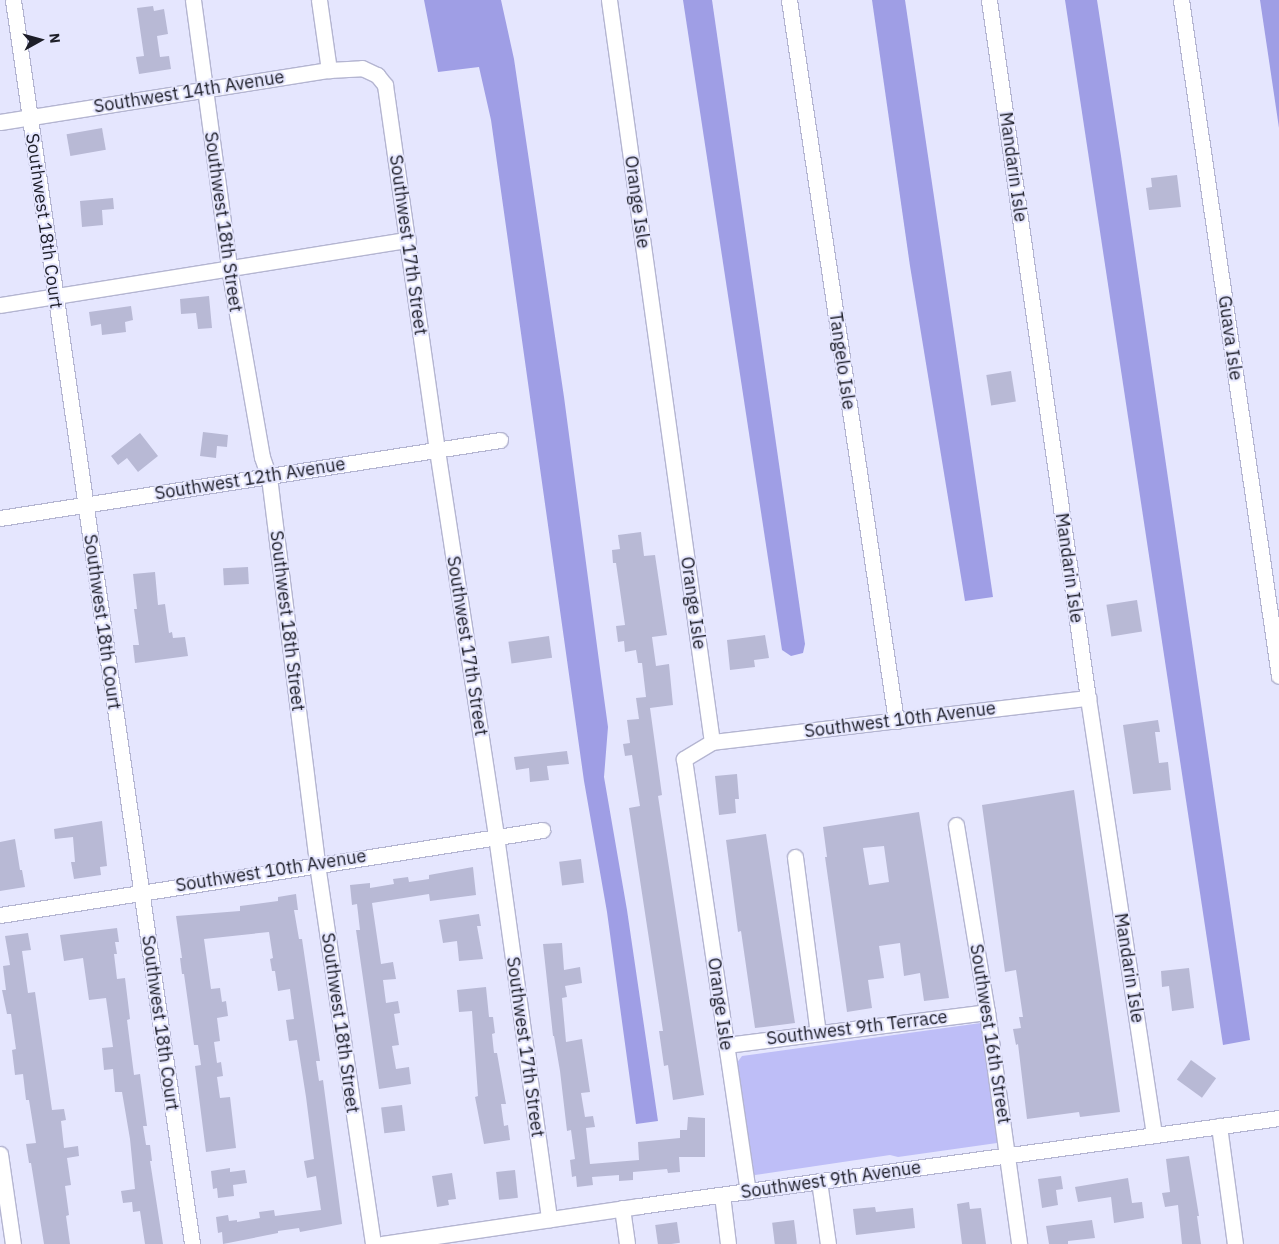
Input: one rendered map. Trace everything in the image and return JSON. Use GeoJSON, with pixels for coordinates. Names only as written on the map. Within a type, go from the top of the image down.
{"type":"FeatureCollection","features":[{"type":"Feature","properties":{"kind":"street","name":"Southwest 18th Court"},"geometry":{"type":"LineString","coordinates":[[13,0],[54,296],[86,504],[192,1244]]}},
{"type":"Feature","properties":{"kind":"street","name":"Southwest 18th Street"},"geometry":{"type":"LineString","coordinates":[[193,0],[228,268],[262,457],[269,477],[317,864],[373,1244]]}},
{"type":"Feature","properties":{"kind":"street"},"geometry":{"type":"LineString","coordinates":[[319,0],[329,70]]}},
{"type":"Feature","properties":{"kind":"street","name":"Orange Isle"},"geometry":{"type":"LineString","coordinates":[[609,0],[712,742],[684,759],[748,1191]]}},
{"type":"Feature","properties":{"kind":"street","name":"Tangelo Isle"},"geometry":{"type":"LineString","coordinates":[[789,0],[896,721]]}},
{"type":"Feature","properties":{"kind":"street","name":"Mandarin Isle"},"geometry":{"type":"LineString","coordinates":[[989,0],[1088,698],[1154,1135]]}},
{"type":"Feature","properties":{"kind":"street","name":"Guava Isle"},"geometry":{"type":"LineString","coordinates":[[1181,0],[1279,676]]}},
{"type":"Feature","properties":{"kind":"street","name":"Southwest 14th Avenue"},"geometry":{"type":"LineString","coordinates":[[0,122],[329,70],[362,68],[377,75]]}},
{"type":"Feature","properties":{"kind":"street","name":"Southwest 17th Street"},"geometry":{"type":"LineString","coordinates":[[377,75],[385,85],[437,450],[496,836],[549,1220]]}},
{"type":"Feature","properties":{"kind":"street"},"geometry":{"type":"LineString","coordinates":[[0,305],[408,240]]}},
{"type":"Feature","properties":{"kind":"street","name":"Southwest 12th Avenue"},"geometry":{"type":"LineString","coordinates":[[0,518],[500,440]]}},
{"type":"Feature","properties":{"kind":"street","name":"Southwest 10th Avenue"},"geometry":{"type":"LineString","coordinates":[[712,742],[1088,698]]}},
{"type":"Feature","properties":{"kind":"street","name":"Southwest 16th Street"},"geometry":{"type":"LineString","coordinates":[[956,825],[987,1012],[1019,1244]]}},
{"type":"Feature","properties":{"kind":"street","name":"Southwest 10th Avenue"},"geometry":{"type":"LineString","coordinates":[[0,914],[542,830]]}},
{"type":"Feature","properties":{"kind":"street"},"geometry":{"type":"LineString","coordinates":[[795,857],[818,1033]]}},
{"type":"Feature","properties":{"kind":"street","name":"Southwest 9th Terrace"},"geometry":{"type":"LineString","coordinates":[[726,1045],[987,1012]]}},
{"type":"Feature","properties":{"kind":"street","name":"Southwest 9th Avenue"},"geometry":{"type":"LineString","coordinates":[[382,1244],[421,1242],[622,1208],[1279,1118]]}},
{"type":"Feature","properties":{"kind":"street"},"geometry":{"type":"LineString","coordinates":[[1219,1126],[1235,1244]]}},
{"type":"Feature","properties":{"kind":"street"},"geometry":{"type":"LineString","coordinates":[[0,1154],[13,1244]]}},
{"type":"Feature","properties":{"kind":"street"},"geometry":{"type":"LineString","coordinates":[[819,1181],[828,1244]]}},
{"type":"Feature","properties":{"kind":"street"},"geometry":{"type":"LineString","coordinates":[[722,1194],[728,1244]]}},
{"type":"Feature","properties":{"kind":"street"},"geometry":{"type":"LineString","coordinates":[[622,1208],[627,1244]]}},
{"type":"Feature","properties":{"kind":"shaded area"},"geometry":{"type":"Polygon","coordinates":[[[424,0],[501,0],[514,59],[564,397],[608,727],[604,777],[627,910],[658,1121],[636,1124],[607,912],[584,781],[491,120],[479,67],[438,72],[424,0]]]}},
{"type":"Feature","properties":{"kind":"shaded area"},"geometry":{"type":"Polygon","coordinates":[[[683,0],[712,0],[805,644],[803,653],[791,656],[782,650],[683,0]]]}},
{"type":"Feature","properties":{"kind":"shaded area"},"geometry":{"type":"Polygon","coordinates":[[[872,0],[905,0],[993,597],[965,601],[910,266],[872,0]]]}},
{"type":"Feature","properties":{"kind":"shaded area"},"geometry":{"type":"Polygon","coordinates":[[[1065,0],[1097,0],[1121,156],[1250,1040],[1223,1045],[1065,0]]]}},
{"type":"Feature","properties":{"kind":"shaded area"},"geometry":{"type":"Polygon","coordinates":[[[1260,0],[1279,0],[1279,128],[1260,0]]]}},
{"type":"Feature","properties":{"kind":"shaded area"},"geometry":{"type":"Polygon","coordinates":[[[981,1023],[999,1141],[997,1143],[898,1157],[890,1155],[755,1175],[753,1173],[736,1064],[742,1056],[981,1023]]]}},
{"type":"Feature","properties":{"kind":"building"},"geometry":{"type":"Polygon","coordinates":[[[153,6],[154,11],[164,9],[168,34],[157,36],[160,57],[169,56],[171,69],[139,74],[136,57],[144,56],[137,8],[153,6]]]}},
{"type":"Feature","properties":{"kind":"building"},"geometry":{"type":"Polygon","coordinates":[[[102,128],[106,150],[70,156],[67,134],[102,128]]]}},
{"type":"Feature","properties":{"kind":"building"},"geometry":{"type":"Polygon","coordinates":[[[1177,175],[1181,207],[1149,210],[1146,188],[1152,187],[1151,178],[1177,175]]]}},
{"type":"Feature","properties":{"kind":"building"},"geometry":{"type":"Polygon","coordinates":[[[113,198],[114,209],[102,210],[103,225],[82,227],[80,201],[113,198]]]}},
{"type":"Feature","properties":{"kind":"building"},"geometry":{"type":"Polygon","coordinates":[[[209,296],[212,328],[198,329],[196,313],[181,314],[180,299],[209,296]]]}},
{"type":"Feature","properties":{"kind":"building"},"geometry":{"type":"Polygon","coordinates":[[[131,306],[133,320],[125,322],[126,332],[102,335],[101,324],[91,326],[89,312],[131,306]]]}},
{"type":"Feature","properties":{"kind":"building"},"geometry":{"type":"Polygon","coordinates":[[[1011,371],[1016,402],[991,406],[986,375],[1011,371]]]}},
{"type":"Feature","properties":{"kind":"building"},"geometry":{"type":"Polygon","coordinates":[[[203,432],[228,435],[227,447],[217,446],[216,458],[200,456],[203,432]]]}},
{"type":"Feature","properties":{"kind":"building"},"geometry":{"type":"Polygon","coordinates":[[[140,433],[158,456],[138,472],[127,458],[118,465],[111,456],[140,433]]]}},
{"type":"Feature","properties":{"kind":"building"},"geometry":{"type":"Polygon","coordinates":[[[641,532],[644,556],[655,555],[667,635],[652,637],[656,666],[669,664],[673,705],[650,708],[662,795],[658,796],[704,1095],[673,1100],[668,1065],[664,1066],[659,1031],[663,1031],[629,808],[640,806],[632,755],[625,756],[623,744],[630,743],[627,720],[639,719],[636,698],[646,697],[642,663],[638,663],[636,650],[625,652],[624,641],[618,642],[616,626],[625,625],[616,563],[613,563],[612,550],[620,549],[618,535],[641,532]]]}},
{"type":"Feature","properties":{"kind":"building"},"geometry":{"type":"Polygon","coordinates":[[[248,567],[249,584],[224,585],[223,568],[248,567]]]}},
{"type":"Feature","properties":{"kind":"building"},"geometry":{"type":"Polygon","coordinates":[[[155,572],[158,605],[165,604],[169,633],[172,632],[173,638],[185,637],[188,656],[135,663],[133,645],[139,645],[134,609],[137,609],[133,574],[155,572]]]}},
{"type":"Feature","properties":{"kind":"building"},"geometry":{"type":"Polygon","coordinates":[[[1137,600],[1142,632],[1111,636],[1106,605],[1137,600]]]}},
{"type":"Feature","properties":{"kind":"building"},"geometry":{"type":"Polygon","coordinates":[[[765,635],[769,658],[754,660],[755,667],[730,670],[727,640],[765,635]]]}},
{"type":"Feature","properties":{"kind":"building"},"geometry":{"type":"Polygon","coordinates":[[[549,636],[552,658],[511,663],[508,642],[549,636]]]}},
{"type":"Feature","properties":{"kind":"building"},"geometry":{"type":"Polygon","coordinates":[[[1158,720],[1160,732],[1155,732],[1159,763],[1168,762],[1171,790],[1133,794],[1123,725],[1158,720]]]}},
{"type":"Feature","properties":{"kind":"building"},"geometry":{"type":"Polygon","coordinates":[[[567,751],[569,764],[547,766],[549,780],[530,782],[529,768],[516,770],[514,757],[567,751]]]}},
{"type":"Feature","properties":{"kind":"building"},"geometry":{"type":"Polygon","coordinates":[[[737,774],[739,799],[735,799],[736,813],[719,815],[715,776],[737,774]]]}},
{"type":"Feature","properties":{"kind":"building"},"geometry":{"type":"Polygon","coordinates":[[[1074,790],[1120,1112],[1080,1117],[1079,1112],[1027,1119],[1018,1044],[1016,1045],[1013,1029],[1021,1028],[1019,1017],[1023,1017],[1016,970],[1005,972],[982,805],[1074,790]]]}},
{"type":"Feature","properties":{"kind":"building"},"geometry":{"type":"Polygon","coordinates":[[[919,812],[949,998],[924,1001],[920,973],[904,976],[900,943],[879,946],[884,978],[868,980],[872,1008],[847,1012],[825,857],[827,857],[823,827],[919,812]],[[884,846],[863,848],[869,885],[889,882],[884,846]]]}},
{"type":"Feature","properties":{"kind":"building"},"geometry":{"type":"Polygon","coordinates":[[[102,821],[107,866],[100,867],[101,875],[74,879],[71,862],[75,862],[73,837],[55,839],[54,829],[102,821]]]}},
{"type":"Feature","properties":{"kind":"building"},"geometry":{"type":"Polygon","coordinates":[[[766,834],[795,1023],[755,1028],[741,931],[738,932],[726,840],[766,834]]]}},
{"type":"Feature","properties":{"kind":"building"},"geometry":{"type":"Polygon","coordinates":[[[15,839],[25,887],[0,891],[0,842],[15,839]]]}},
{"type":"Feature","properties":{"kind":"building"},"geometry":{"type":"Polygon","coordinates":[[[581,859],[584,883],[562,886],[559,862],[581,859]]]}},
{"type":"Feature","properties":{"kind":"building"},"geometry":{"type":"Polygon","coordinates":[[[473,867],[476,895],[430,901],[429,894],[372,903],[381,964],[393,962],[396,979],[383,980],[386,1003],[398,1001],[400,1013],[394,1014],[399,1045],[392,1046],[396,1069],[409,1067],[411,1084],[379,1089],[356,930],[360,930],[357,904],[352,905],[350,885],[370,883],[370,888],[394,884],[393,879],[408,877],[409,882],[429,879],[429,875],[473,867]]]}},
{"type":"Feature","properties":{"kind":"building"},"geometry":{"type":"Polygon","coordinates":[[[296,894],[298,910],[294,910],[299,939],[302,939],[320,1061],[316,1061],[319,1081],[323,1080],[342,1224],[300,1232],[299,1228],[278,1231],[278,1233],[223,1244],[222,1232],[218,1233],[216,1217],[228,1215],[229,1221],[237,1220],[237,1222],[260,1218],[259,1212],[274,1210],[275,1216],[321,1210],[316,1176],[307,1178],[304,1161],[314,1159],[306,1097],[297,1040],[289,1041],[286,1020],[294,1019],[290,989],[278,991],[275,971],[272,971],[270,959],[273,958],[269,932],[204,939],[211,989],[220,988],[222,1002],[226,1001],[228,1016],[217,1018],[220,1041],[214,1042],[217,1063],[221,1062],[223,1076],[217,1077],[220,1098],[230,1097],[236,1148],[206,1152],[195,1066],[201,1065],[198,1045],[194,1045],[184,974],[182,974],[180,958],[182,958],[176,916],[240,911],[240,906],[278,901],[278,897],[296,894]]]}},
{"type":"Feature","properties":{"kind":"building"},"geometry":{"type":"Polygon","coordinates":[[[479,914],[481,926],[477,926],[483,959],[459,961],[457,941],[443,943],[439,920],[479,914]]]}},
{"type":"Feature","properties":{"kind":"building"},"geometry":{"type":"Polygon","coordinates":[[[117,928],[119,942],[115,942],[117,954],[114,954],[117,979],[125,978],[130,1019],[127,1020],[134,1075],[140,1074],[147,1126],[143,1126],[146,1145],[150,1145],[152,1161],[150,1161],[163,1244],[145,1244],[140,1211],[133,1212],[132,1202],[123,1203],[121,1191],[135,1189],[130,1139],[122,1092],[115,1092],[113,1069],[104,1070],[102,1048],[113,1047],[106,998],[89,1000],[83,958],[64,961],[60,935],[117,928]]]}},
{"type":"Feature","properties":{"kind":"building"},"geometry":{"type":"Polygon","coordinates":[[[28,933],[31,950],[22,951],[28,993],[35,992],[52,1110],[64,1109],[66,1120],[61,1121],[64,1148],[78,1146],[79,1156],[67,1158],[71,1185],[65,1186],[69,1215],[66,1216],[70,1244],[44,1244],[31,1163],[29,1163],[26,1144],[36,1143],[29,1100],[26,1100],[23,1074],[15,1075],[12,1050],[16,1049],[11,1014],[7,1014],[2,990],[6,990],[3,966],[10,965],[5,936],[28,933]]]}},
{"type":"Feature","properties":{"kind":"building"},"geometry":{"type":"Polygon","coordinates":[[[562,943],[564,970],[580,967],[582,983],[565,986],[567,997],[562,998],[566,1042],[582,1039],[590,1092],[581,1093],[585,1117],[593,1116],[595,1127],[586,1128],[590,1164],[639,1160],[638,1142],[680,1138],[680,1130],[687,1130],[688,1117],[705,1118],[705,1157],[679,1157],[680,1172],[668,1173],[667,1169],[633,1172],[633,1180],[619,1181],[619,1175],[592,1177],[593,1185],[577,1187],[576,1176],[572,1177],[570,1160],[575,1159],[571,1130],[567,1131],[560,1071],[553,1036],[543,944],[562,943]]]}},
{"type":"Feature","properties":{"kind":"building"},"geometry":{"type":"Polygon","coordinates":[[[1189,968],[1194,1008],[1172,1011],[1169,986],[1162,987],[1161,971],[1189,968]]]}},
{"type":"Feature","properties":{"kind":"building"},"geometry":{"type":"Polygon","coordinates":[[[486,987],[489,1017],[493,1017],[495,1033],[492,1034],[494,1053],[497,1053],[506,1104],[501,1104],[504,1126],[508,1125],[510,1140],[484,1144],[475,1097],[478,1096],[472,1011],[459,1012],[457,990],[486,987]]]}},
{"type":"Feature","properties":{"kind":"building"},"geometry":{"type":"Polygon","coordinates":[[[1191,1060],[1216,1078],[1202,1098],[1177,1079],[1191,1060]]]}},
{"type":"Feature","properties":{"kind":"building"},"geometry":{"type":"Polygon","coordinates":[[[402,1105],[405,1131],[384,1133],[381,1108],[402,1105]]]}},
{"type":"Feature","properties":{"kind":"building"},"geometry":{"type":"Polygon","coordinates":[[[1189,1156],[1199,1216],[1197,1216],[1201,1244],[1182,1244],[1178,1205],[1165,1207],[1162,1193],[1170,1192],[1166,1159],[1189,1156]]]}},
{"type":"Feature","properties":{"kind":"building"},"geometry":{"type":"Polygon","coordinates":[[[230,1168],[230,1172],[245,1170],[247,1183],[233,1185],[234,1196],[218,1198],[217,1188],[213,1189],[211,1171],[230,1168]]]}},
{"type":"Feature","properties":{"kind":"building"},"geometry":{"type":"Polygon","coordinates":[[[515,1170],[518,1198],[499,1200],[496,1172],[515,1170]]]}},
{"type":"Feature","properties":{"kind":"building"},"geometry":{"type":"Polygon","coordinates":[[[452,1173],[456,1199],[448,1200],[449,1205],[437,1207],[432,1176],[452,1173]]]}},
{"type":"Feature","properties":{"kind":"building"},"geometry":{"type":"Polygon","coordinates":[[[1061,1176],[1063,1189],[1056,1190],[1058,1205],[1042,1208],[1038,1179],[1061,1176]]]}},
{"type":"Feature","properties":{"kind":"building"},"geometry":{"type":"Polygon","coordinates":[[[1128,1178],[1132,1203],[1142,1202],[1144,1218],[1114,1223],[1111,1197],[1078,1202],[1075,1187],[1128,1178]]]}},
{"type":"Feature","properties":{"kind":"building"},"geometry":{"type":"Polygon","coordinates":[[[969,1202],[970,1209],[981,1208],[986,1244],[962,1244],[957,1204],[969,1202]]]}},
{"type":"Feature","properties":{"kind":"building"},"geometry":{"type":"Polygon","coordinates":[[[875,1207],[876,1212],[913,1208],[915,1228],[856,1235],[853,1209],[875,1207]]]}},
{"type":"Feature","properties":{"kind":"building"},"geometry":{"type":"Polygon","coordinates":[[[794,1220],[797,1244],[775,1244],[772,1223],[794,1220]]]}},
{"type":"Feature","properties":{"kind":"building"},"geometry":{"type":"Polygon","coordinates":[[[1092,1220],[1095,1238],[1068,1241],[1068,1244],[1049,1244],[1046,1226],[1092,1220]]]}},
{"type":"Feature","properties":{"kind":"building"},"geometry":{"type":"Polygon","coordinates":[[[677,1222],[680,1243],[658,1244],[655,1225],[677,1222]]]}}]}
